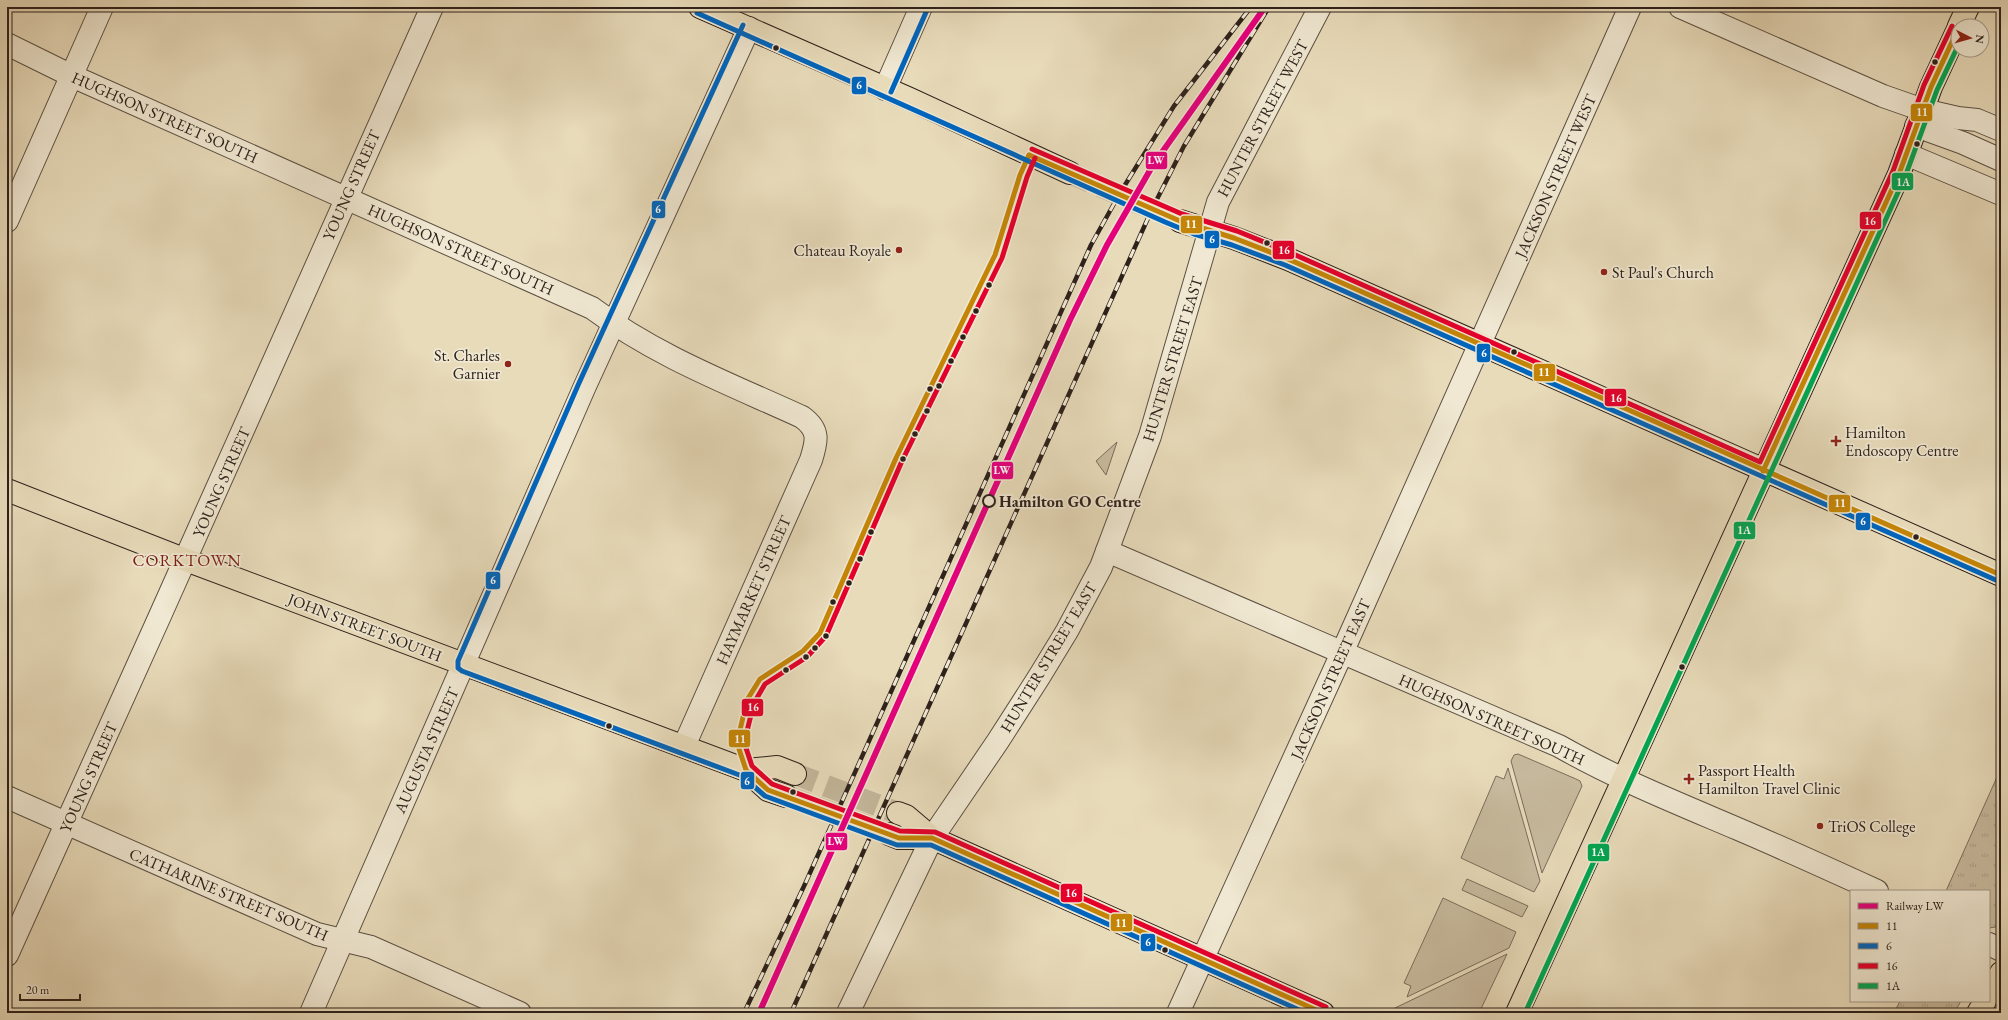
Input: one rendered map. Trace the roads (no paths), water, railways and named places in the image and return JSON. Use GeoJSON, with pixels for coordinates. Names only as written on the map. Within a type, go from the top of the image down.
{"type":"FeatureCollection","features":[{"type":"Feature","properties":{"kind":"main road"},"geometry":{"type":"LineString","coordinates":[[700,7],[1070,173]]}},
{"type":"Feature","properties":{"kind":"main road"},"geometry":{"type":"LineString","coordinates":[[1963,18],[1968,7]]}},
{"type":"Feature","properties":{"kind":"main road"},"geometry":{"type":"LineString","coordinates":[[1517,1013],[1622,779],[1893,188],[1931,87],[1950,46]]}},
{"type":"Feature","properties":{"kind":"main road"},"geometry":{"type":"LineString","coordinates":[[1180,221],[1234,238],[1288,259],[1763,471],[2001,575]]}},
{"type":"Feature","properties":{"kind":"main road","name":"JOHN STREET SOUTH"},"geometry":{"type":"LineString","coordinates":[[7,490],[186,560],[746,770],[768,790],[786,796]]}},
{"type":"Feature","properties":{"kind":"main road","name":"JOHN STREET SOUTH"},"geometry":{"type":"LineString","coordinates":[[746,770],[777,767],[795,774]]}},
{"type":"Feature","properties":{"kind":"main road"},"geometry":{"type":"LineString","coordinates":[[898,813],[906,816],[932,838],[1323,1013]]}},
{"type":"Feature","properties":{"kind":"main road"},"geometry":{"type":"LineString","coordinates":[[889,834],[899,838],[932,838]]}},
{"type":"Feature","properties":{"kind":"main road"},"geometry":{"type":"LineString","coordinates":[[1990,991],[2001,973]]}},
{"type":"Feature","properties":{"kind":"main road"},"geometry":{"type":"LineString","coordinates":[[1978,1013],[1984,1002]]}},
{"type":"Feature","properties":{"kind":"street"},"geometry":{"type":"LineString","coordinates":[[7,221],[102,7]]}},
{"type":"Feature","properties":{"kind":"street","name":"YOUNG STREET"},"geometry":{"type":"LineString","coordinates":[[7,955],[186,560],[346,197],[432,7]]}},
{"type":"Feature","properties":{"kind":"street"},"geometry":{"type":"LineString","coordinates":[[885,89],[920,7]]}},
{"type":"Feature","properties":{"kind":"street","name":"HUNTER STREET WEST"},"geometry":{"type":"LineString","coordinates":[[1210,231],[1218,202],[1225,187],[1320,7]]}},
{"type":"Feature","properties":{"kind":"street","name":"JACKSON STREET WEST"},"geometry":{"type":"LineString","coordinates":[[1479,344],[1630,7]]}},
{"type":"Feature","properties":{"kind":"street"},"geometry":{"type":"LineString","coordinates":[[1680,7],[1883,96],[1963,143],[2001,160]]}},
{"type":"Feature","properties":{"kind":"street","name":"AUGUSTA STREET"},"geometry":{"type":"LineString","coordinates":[[311,1013],[572,417],[749,28]]}},
{"type":"Feature","properties":{"kind":"street","name":"HUGHSON STREET SOUTH"},"geometry":{"type":"LineString","coordinates":[[7,44],[72,76],[346,197],[463,252],[592,308],[614,324],[675,359],[802,417],[811,424],[816,432]]}},
{"type":"Feature","properties":{"kind":"street"},"geometry":{"type":"LineString","coordinates":[[1919,118],[1958,118],[1977,120],[2001,130]]}},
{"type":"Feature","properties":{"kind":"street"},"geometry":{"type":"LineString","coordinates":[[1906,154],[2001,194]]}},
{"type":"Feature","properties":{"kind":"street","name":"HUNTER STREET EAST"},"geometry":{"type":"LineString","coordinates":[[848,1013],[932,838],[998,741],[1039,677],[1070,624],[1107,551],[1150,436],[1210,231]]}},
{"type":"Feature","properties":{"kind":"street","name":"JACKSON STREET EAST"},"geometry":{"type":"LineString","coordinates":[[1178,1013],[1342,653],[1479,344]]}},
{"type":"Feature","properties":{"kind":"street","name":"HAYMARKET STREET"},"geometry":{"type":"LineString","coordinates":[[684,746],[811,460],[815,446],[816,432]]}},
{"type":"Feature","properties":{"kind":"street","name":"HUGHSON STREET SOUTH"},"geometry":{"type":"LineString","coordinates":[[1107,551],[1559,746],[1622,779],[1771,843],[1875,890]]}},
{"type":"Feature","properties":{"kind":"street","name":"CATHARINE STREET SOUTH"},"geometry":{"type":"LineString","coordinates":[[7,798],[317,934],[371,947],[520,1013]]}},
{"type":"Feature","properties":{"kind":"street"},"geometry":{"type":"LineString","coordinates":[[1990,944],[2001,950]]}},
{"type":"Feature","properties":{"kind":"tunnel"},"geometry":{"type":"LineString","coordinates":[[1070,173],[1180,221]]}},
{"type":"Feature","properties":{"kind":"tunnel"},"geometry":{"type":"LineString","coordinates":[[795,774],[898,813]]}},
{"type":"Feature","properties":{"kind":"tunnel"},"geometry":{"type":"LineString","coordinates":[[786,796],[889,834]]}},
{"type":"Feature","properties":{"kind":"railway"},"geometry":{"type":"LineString","coordinates":[[744,1013],[805,884],[1091,245],[1120,193],[1174,106],[1251,7]]}},
{"type":"Feature","properties":{"kind":"railway"},"geometry":{"type":"LineString","coordinates":[[791,1013],[1153,207],[1184,146],[1269,7]]}},
{"type":"Feature","properties":{"kind":"rail line","name":"LW"},"geometry":{"type":"LineString","coordinates":[[759,1013],[1070,320],[1107,245],[1153,165],[1265,7]]}},
{"type":"Feature","properties":{"kind":"place","name":"Chateau Royale"},"geometry":{"type":"Point","coordinates":[899,250]}},
{"type":"Feature","properties":{"kind":"place","name":"St Paul's Church"},"geometry":{"type":"Point","coordinates":[1604,272]}},
{"type":"Feature","properties":{"kind":"place","name":"St. Charles Garnier"},"geometry":{"type":"Point","coordinates":[508,364]}},
{"type":"Feature","properties":{"kind":"place","name":"Hamilton Endoscopy Centre"},"geometry":{"type":"Point","coordinates":[1836,441]}},
{"type":"Feature","properties":{"kind":"place","name":"Hamilton GO Centre"},"geometry":{"type":"Point","coordinates":[989,501]}},
{"type":"Feature","properties":{"kind":"place","name":"Passport Health Hamilton Travel Clinic"},"geometry":{"type":"Point","coordinates":[1689,779]}},
{"type":"Feature","properties":{"kind":"place","name":"TriOS College"},"geometry":{"type":"Point","coordinates":[1820,826]}},
{"type":"Feature","properties":{"kind":"district","name":"CORKTOWN"},"geometry":{"type":"Point","coordinates":[187,560]}}]}
